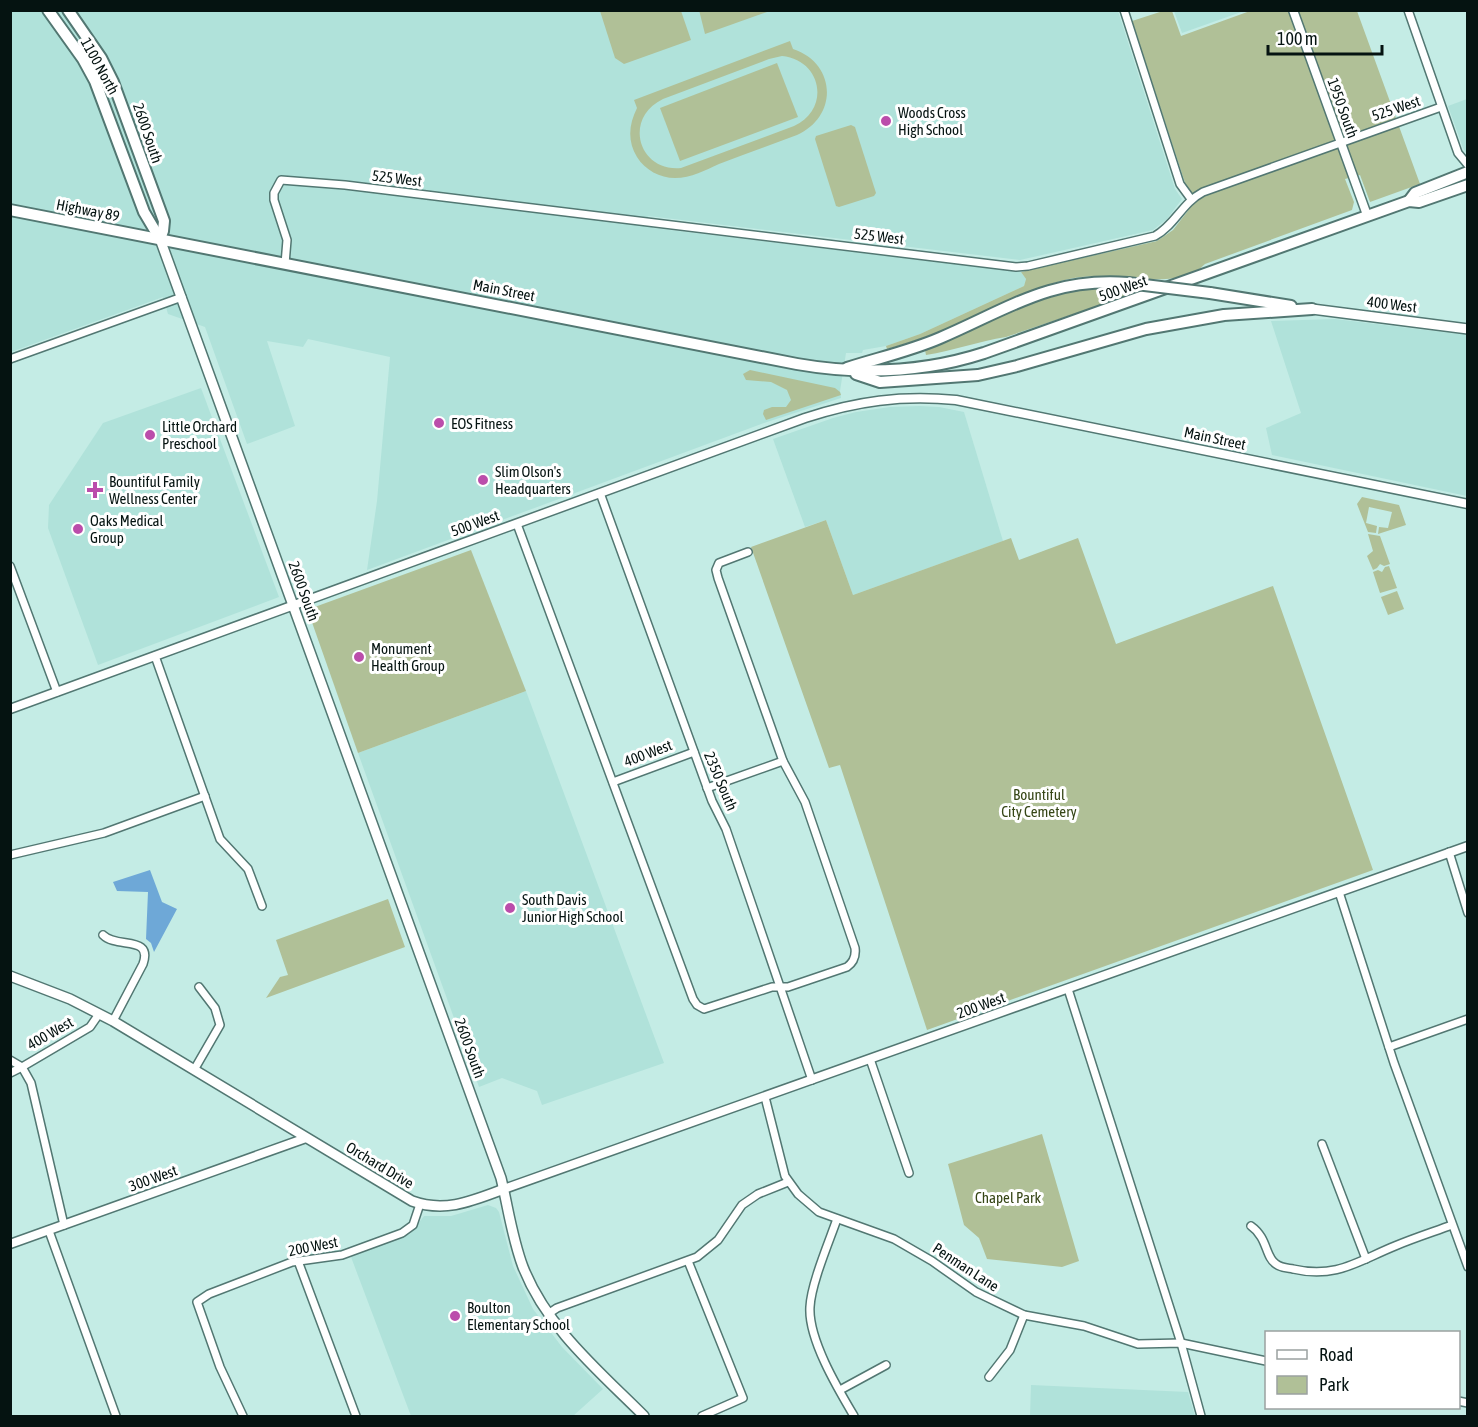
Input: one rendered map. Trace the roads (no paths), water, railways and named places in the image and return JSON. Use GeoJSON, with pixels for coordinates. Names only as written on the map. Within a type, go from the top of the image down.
{"type":"FeatureCollection","features":[{"type":"Feature","properties":{"kind":"main road","name":"1100 North"},"geometry":{"type":"LineString","coordinates":[[48,10],[83,59],[95,81],[144,212],[160,239]]}},
{"type":"Feature","properties":{"kind":"main road","name":"2600 South"},"geometry":{"type":"LineString","coordinates":[[68,10],[101,58],[118,93],[164,220],[160,239],[415,938],[504,1190]]}},
{"type":"Feature","properties":{"kind":"main road","name":"500 West"},"geometry":{"type":"LineString","coordinates":[[1409,201],[1415,193],[1467,172]]}},
{"type":"Feature","properties":{"kind":"main road","name":"500 West"},"geometry":{"type":"LineString","coordinates":[[842,370],[906,370],[966,359],[1367,215],[1409,201],[1419,202],[1467,185]]}},
{"type":"Feature","properties":{"kind":"main road","name":"Highway 89"},"geometry":{"type":"LineString","coordinates":[[10,210],[160,239]]}},
{"type":"Feature","properties":{"kind":"main road","name":"Main Street"},"geometry":{"type":"LineString","coordinates":[[160,239],[797,364],[842,370]]}},
{"type":"Feature","properties":{"kind":"main road"},"geometry":{"type":"LineString","coordinates":[[842,370],[940,338],[1040,293],[1082,283],[1128,283],[1312,309]]}},
{"type":"Feature","properties":{"kind":"main road"},"geometry":{"type":"LineString","coordinates":[[842,370],[880,382],[978,375],[1146,329],[1224,315],[1312,309]]}},
{"type":"Feature","properties":{"kind":"main road","name":"400 West"},"geometry":{"type":"LineString","coordinates":[[1312,309],[1467,329]]}},
{"type":"Feature","properties":{"kind":"main road","name":"Orchard Drive"},"geometry":{"type":"LineString","coordinates":[[10,976],[70,999],[99,1014],[406,1198],[420,1204],[437,1207],[454,1206],[504,1190]]}},
{"type":"Feature","properties":{"kind":"main road"},"geometry":{"type":"LineString","coordinates":[[504,1190],[518,1252],[530,1283],[548,1314],[561,1331],[644,1416]]}},
{"type":"Feature","properties":{"kind":"street"},"geometry":{"type":"LineString","coordinates":[[1124,10],[1180,184],[1191,200]]}},
{"type":"Feature","properties":{"kind":"street","name":"1950 South"},"geometry":{"type":"LineString","coordinates":[[1293,10],[1367,215]]}},
{"type":"Feature","properties":{"kind":"street"},"geometry":{"type":"LineString","coordinates":[[1408,10],[1458,153],[1467,165]]}},
{"type":"Feature","properties":{"kind":"street","name":"525 West"},"geometry":{"type":"LineString","coordinates":[[285,264],[286,240],[274,200],[274,193],[281,180],[335,184],[1017,267],[1155,236],[1171,225],[1191,200],[1208,190],[1441,107]]}},
{"type":"Feature","properties":{"kind":"street"},"geometry":{"type":"LineString","coordinates":[[10,359],[182,297]]}},
{"type":"Feature","properties":{"kind":"street","name":"500 West"},"geometry":{"type":"LineString","coordinates":[[10,709],[805,418],[841,407],[879,400],[956,400]]}},
{"type":"Feature","properties":{"kind":"street","name":"Main Street"},"geometry":{"type":"LineString","coordinates":[[956,400],[1467,504]]}},
{"type":"Feature","properties":{"kind":"street","name":"2350 South"},"geometry":{"type":"LineString","coordinates":[[600,493],[707,788],[724,824],[812,1080]]}},
{"type":"Feature","properties":{"kind":"street"},"geometry":{"type":"LineString","coordinates":[[517,524],[693,999],[700,1008],[707,1009],[772,987],[788,987],[847,967],[855,959],[855,948],[805,802],[783,761],[718,578],[717,566],[748,552]]}},
{"type":"Feature","properties":{"kind":"street"},"geometry":{"type":"LineString","coordinates":[[10,566],[57,692]]}},
{"type":"Feature","properties":{"kind":"street"},"geometry":{"type":"LineString","coordinates":[[155,656],[220,839],[248,869],[262,906]]}},
{"type":"Feature","properties":{"kind":"street","name":"400 West"},"geometry":{"type":"LineString","coordinates":[[613,782],[694,752]]}},
{"type":"Feature","properties":{"kind":"street"},"geometry":{"type":"LineString","coordinates":[[707,788],[783,761]]}},
{"type":"Feature","properties":{"kind":"street"},"geometry":{"type":"LineString","coordinates":[[10,855],[104,833],[205,796]]}},
{"type":"Feature","properties":{"kind":"street","name":"200 West"},"geometry":{"type":"LineString","coordinates":[[504,1190],[1467,846]]}},
{"type":"Feature","properties":{"kind":"street"},"geometry":{"type":"LineString","coordinates":[[1449,852],[1467,913]]}},
{"type":"Feature","properties":{"kind":"street"},"geometry":{"type":"LineString","coordinates":[[1340,892],[1389,1047],[1452,1225],[1463,1244],[1467,1267]]}},
{"type":"Feature","properties":{"kind":"street"},"geometry":{"type":"LineString","coordinates":[[103,935],[111,942],[138,945],[143,948],[145,954],[143,964],[113,1022]]}},
{"type":"Feature","properties":{"kind":"street"},"geometry":{"type":"LineString","coordinates":[[194,1070],[220,1025],[215,1008],[199,987]]}},
{"type":"Feature","properties":{"kind":"street"},"geometry":{"type":"LineString","coordinates":[[1068,989],[1181,1343],[1201,1416]]}},
{"type":"Feature","properties":{"kind":"street","name":"400 West"},"geometry":{"type":"LineString","coordinates":[[10,1060],[22,1066],[90,1027],[99,1014]]}},
{"type":"Feature","properties":{"kind":"street"},"geometry":{"type":"LineString","coordinates":[[1389,1047],[1467,1018]]}},
{"type":"Feature","properties":{"kind":"street"},"geometry":{"type":"LineString","coordinates":[[870,1059],[909,1173]]}},
{"type":"Feature","properties":{"kind":"street"},"geometry":{"type":"LineString","coordinates":[[10,1073],[22,1066],[32,1087],[64,1225]]}},
{"type":"Feature","properties":{"kind":"street","name":"Penman Lane"},"geometry":{"type":"LineString","coordinates":[[765,1097],[788,1182],[811,1207],[837,1219],[894,1239],[932,1261],[986,1298],[1024,1315],[1084,1326],[1138,1344],[1181,1343],[1265,1361]]}},
{"type":"Feature","properties":{"kind":"street","name":"300 West"},"geometry":{"type":"LineString","coordinates":[[10,1244],[306,1138]]}},
{"type":"Feature","properties":{"kind":"street"},"geometry":{"type":"LineString","coordinates":[[1322,1144],[1366,1260]]}},
{"type":"Feature","properties":{"kind":"street"},"geometry":{"type":"LineString","coordinates":[[548,1314],[557,1308],[688,1261],[705,1252],[718,1240],[742,1205],[758,1194],[788,1182]]}},
{"type":"Feature","properties":{"kind":"street","name":"200 West"},"geometry":{"type":"LineString","coordinates":[[243,1416],[220,1367],[197,1302],[209,1294],[298,1261],[342,1255],[402,1233],[413,1225],[420,1204]]}},
{"type":"Feature","properties":{"kind":"street"},"geometry":{"type":"LineString","coordinates":[[837,1219],[812,1295],[810,1313],[815,1339],[854,1416]]}},
{"type":"Feature","properties":{"kind":"street"},"geometry":{"type":"LineString","coordinates":[[1251,1226],[1261,1234],[1271,1259],[1279,1266],[1322,1273],[1339,1270],[1405,1241],[1452,1225]]}},
{"type":"Feature","properties":{"kind":"street"},"geometry":{"type":"LineString","coordinates":[[49,1231],[116,1416]]}},
{"type":"Feature","properties":{"kind":"street"},"geometry":{"type":"LineString","coordinates":[[298,1261],[356,1416]]}},
{"type":"Feature","properties":{"kind":"street"},"geometry":{"type":"LineString","coordinates":[[688,1261],[743,1398],[702,1416]]}},
{"type":"Feature","properties":{"kind":"street"},"geometry":{"type":"LineString","coordinates":[[989,1377],[1010,1350],[1024,1315]]}},
{"type":"Feature","properties":{"kind":"street"},"geometry":{"type":"LineString","coordinates":[[840,1390],[886,1365]]}},
{"type":"Feature","properties":{"kind":"water"},"geometry":{"type":"Polygon","coordinates":[[[150,870],[162,902],[177,909],[154,952],[151,943],[146,939],[148,892],[117,891],[113,882],[150,870]]]}},
{"type":"Feature","properties":{"kind":"place","name":"Woods Cross High School"},"geometry":{"type":"Point","coordinates":[886,121]}},
{"type":"Feature","properties":{"kind":"place","name":"EOS Fitness"},"geometry":{"type":"Point","coordinates":[439,423]}},
{"type":"Feature","properties":{"kind":"place","name":"Little Orchard Preschool"},"geometry":{"type":"Point","coordinates":[150,435]}},
{"type":"Feature","properties":{"kind":"place","name":"Slim Olson's Headquarters"},"geometry":{"type":"Point","coordinates":[483,480]}},
{"type":"Feature","properties":{"kind":"place","name":"Bountiful Family Wellness Center"},"geometry":{"type":"Point","coordinates":[95,490]}},
{"type":"Feature","properties":{"kind":"place","name":"Oaks Medical Group"},"geometry":{"type":"Point","coordinates":[78,529]}},
{"type":"Feature","properties":{"kind":"place","name":"Monument Health Group"},"geometry":{"type":"Point","coordinates":[359,657]}},
{"type":"Feature","properties":{"kind":"place","name":"South Davis Junior High School"},"geometry":{"type":"Point","coordinates":[510,908]}},
{"type":"Feature","properties":{"kind":"place","name":"Boulton Elementary School"},"geometry":{"type":"Point","coordinates":[455,1316]}},
{"type":"Feature","properties":{"kind":"park label","name":"Bountiful City Cemetery"},"geometry":{"type":"Point","coordinates":[1039,802]}},
{"type":"Feature","properties":{"kind":"park label","name":"Chapel Park"},"geometry":{"type":"Point","coordinates":[1008,1197]}}]}
